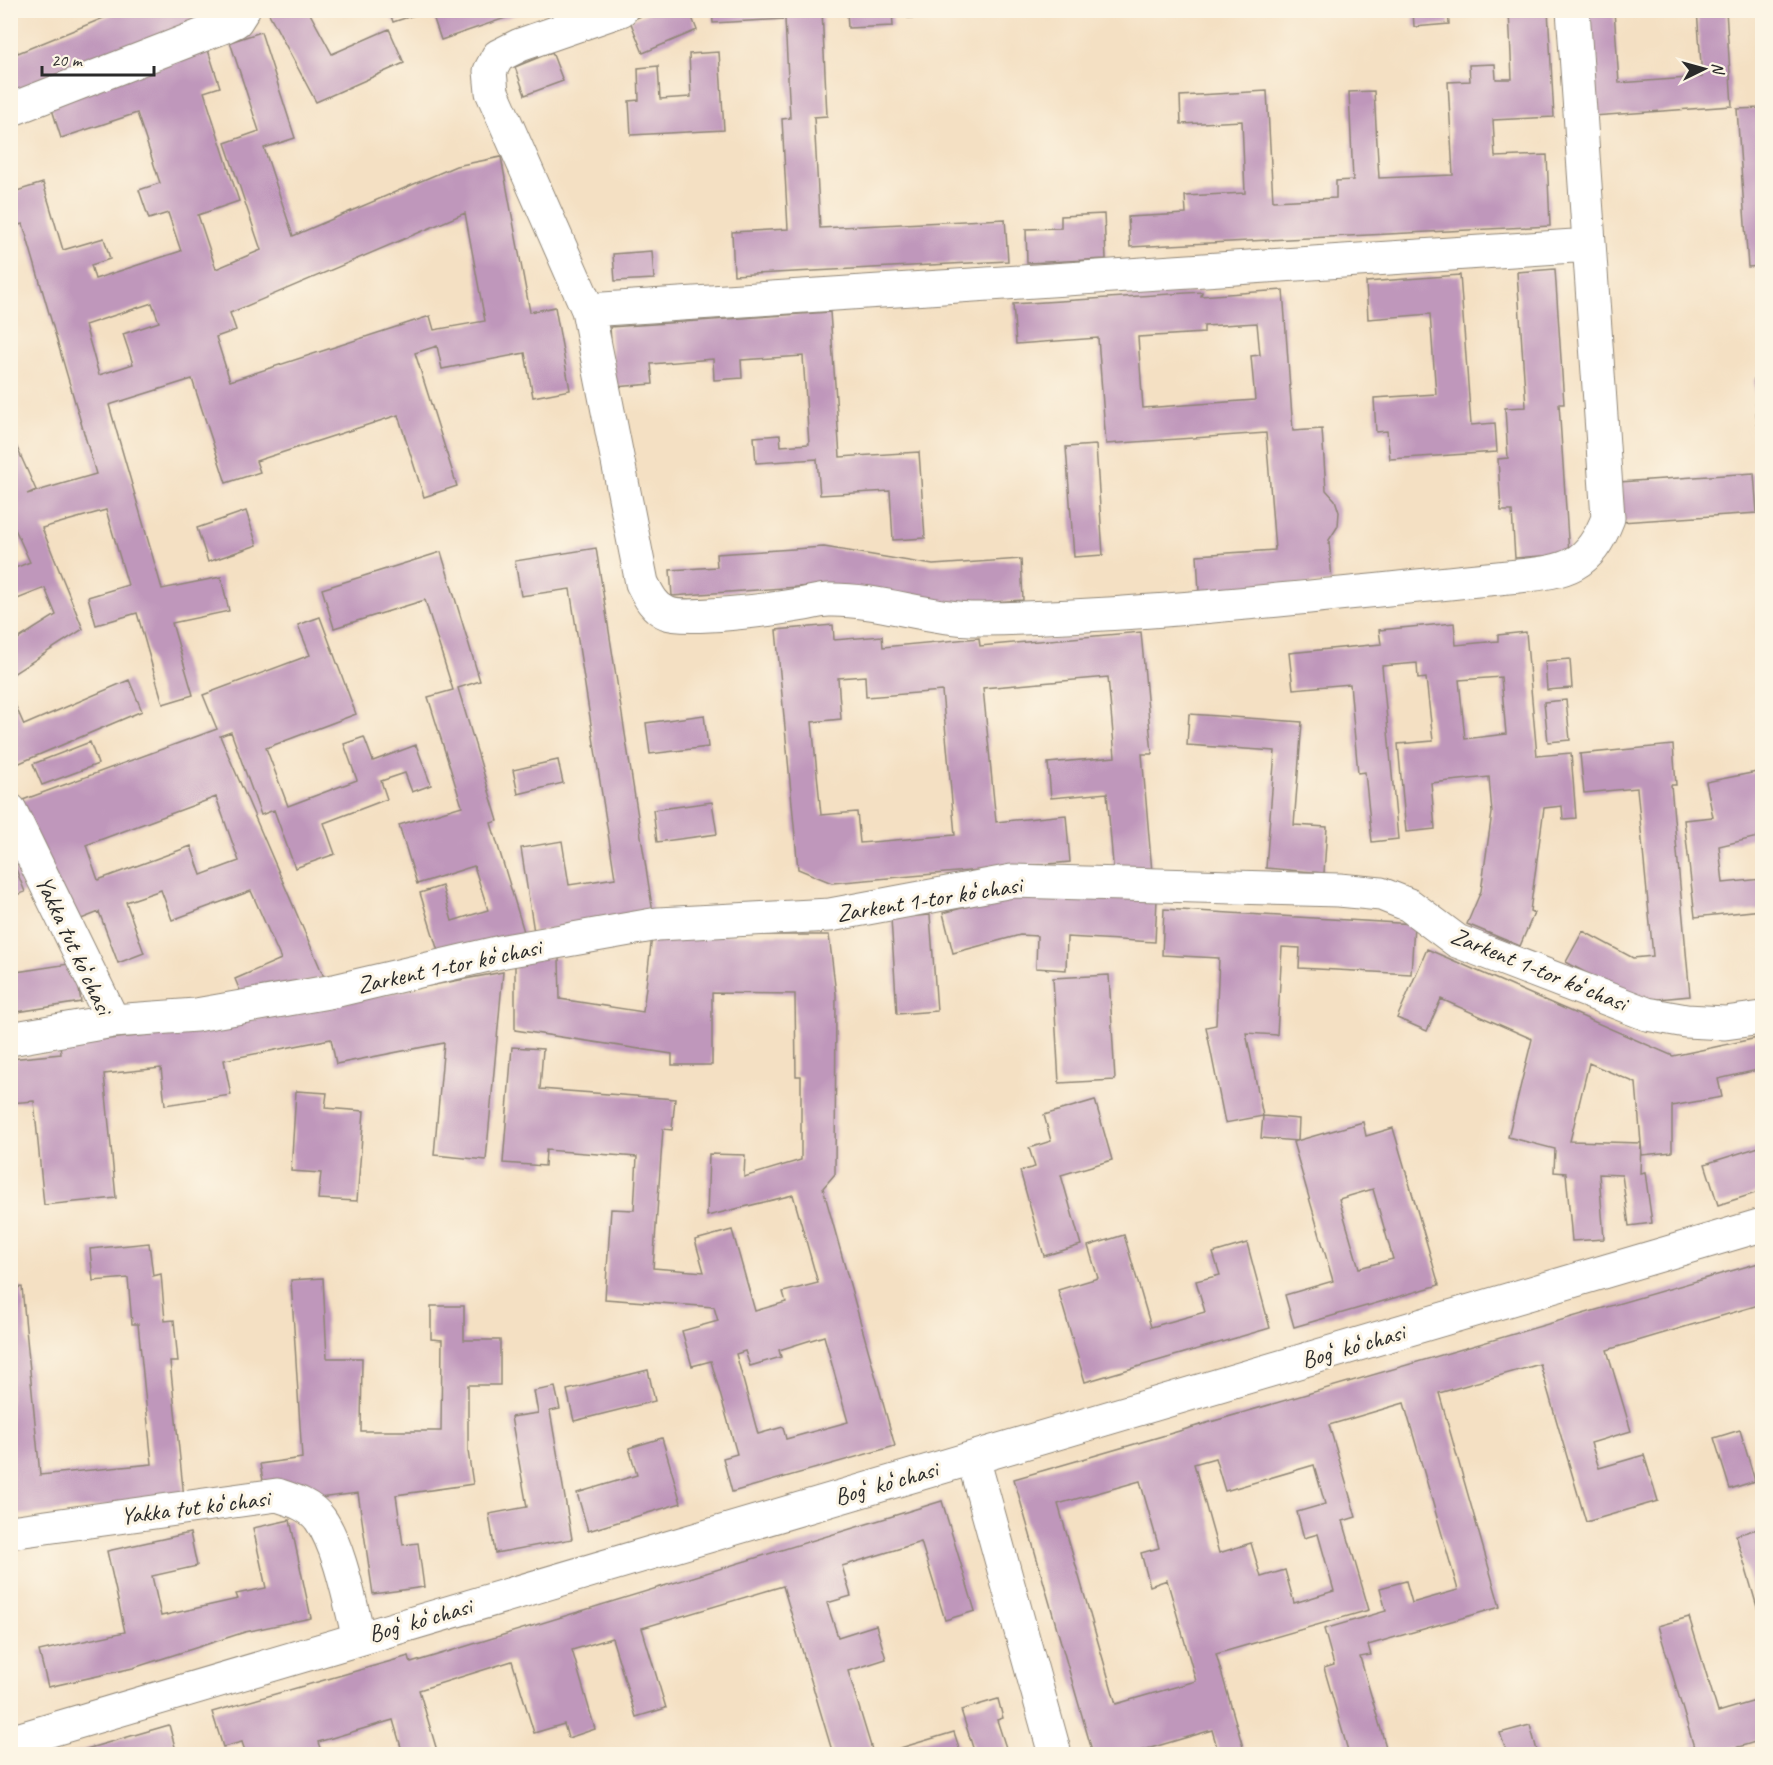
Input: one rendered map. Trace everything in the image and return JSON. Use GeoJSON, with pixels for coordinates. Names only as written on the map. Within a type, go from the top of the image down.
{"type":"FeatureCollection","features":[{"type":"Feature","properties":{"kind":"street"},"geometry":{"type":"LineString","coordinates":[[10,110],[223,27],[236,21],[243,10]]}},
{"type":"Feature","properties":{"kind":"street"},"geometry":{"type":"LineString","coordinates":[[621,10],[520,45],[498,56],[490,71],[492,92],[588,310],[642,583],[654,604],[668,614],[687,617],[796,606],[827,600],[862,601],[928,614],[979,619],[1127,614],[1556,572],[1586,556],[1600,538],[1608,518],[1574,10]]}},
{"type":"Feature","properties":{"kind":"street"},"geometry":{"type":"LineString","coordinates":[[588,310],[1589,245]]}},
{"type":"Feature","properties":{"kind":"street","name":"Yakka tut koʻchasi"},"geometry":{"type":"LineString","coordinates":[[10,810],[113,1021],[10,1039]]}},
{"type":"Feature","properties":{"kind":"street","name":"Zarkent 1-tor koʻchasi"},"geometry":{"type":"LineString","coordinates":[[113,1021],[196,1015],[334,991],[505,951],[658,924],[830,915],[1012,881],[1338,890],[1381,894],[1409,905],[1457,940],[1647,1014],[1686,1021],[1725,1023],[1762,1018]]}},
{"type":"Feature","properties":{"kind":"street","name":"Bogʻ koʻchasi"},"geometry":{"type":"LineString","coordinates":[[10,1742],[1762,1226]]}},
{"type":"Feature","properties":{"kind":"street"},"geometry":{"type":"LineString","coordinates":[[973,1458],[1055,1755]]}},
{"type":"Feature","properties":{"kind":"street","name":"Yakka tut koʻchasi"},"geometry":{"type":"LineString","coordinates":[[10,1532],[277,1495],[299,1502],[320,1518],[335,1550],[359,1638]]}},
{"type":"Feature","properties":{"kind":"building"},"geometry":{"type":"Polygon","coordinates":[[[123,10],[224,11],[10,98],[10,35],[18,53],[123,10]]]}},
{"type":"Feature","properties":{"kind":"building"},"geometry":{"type":"Polygon","coordinates":[[[267,10],[308,10],[332,54],[389,29],[404,63],[316,102],[267,10]]]}},
{"type":"Feature","properties":{"kind":"building"},"geometry":{"type":"Polygon","coordinates":[[[389,10],[427,10],[427,11],[393,22],[389,10]]]}},
{"type":"Feature","properties":{"kind":"building"},"geometry":{"type":"Polygon","coordinates":[[[431,10],[526,10],[526,11],[441,40],[431,10]]]}},
{"type":"Feature","properties":{"kind":"building"},"geometry":{"type":"Polygon","coordinates":[[[654,10],[689,10],[697,30],[643,53],[630,21],[654,10]]]}},
{"type":"Feature","properties":{"kind":"building"},"geometry":{"type":"Polygon","coordinates":[[[712,10],[822,10],[827,116],[814,117],[820,228],[1005,219],[1008,261],[734,275],[732,232],[788,229],[782,119],[790,118],[785,19],[713,23],[712,10]]]}},
{"type":"Feature","properties":{"kind":"building"},"geometry":{"type":"Polygon","coordinates":[[[847,10],[892,10],[893,26],[848,28],[847,10]]]}},
{"type":"Feature","properties":{"kind":"building"},"geometry":{"type":"Polygon","coordinates":[[[907,10],[1018,10],[1018,12],[908,18],[907,10]]]}},
{"type":"Feature","properties":{"kind":"building"},"geometry":{"type":"Polygon","coordinates":[[[1413,10],[1448,10],[1449,24],[1414,27],[1413,10]]]}},
{"type":"Feature","properties":{"kind":"building"},"geometry":{"type":"Polygon","coordinates":[[[1509,10],[1548,10],[1554,117],[1493,120],[1495,157],[1547,155],[1550,226],[1130,247],[1128,217],[1186,214],[1185,196],[1245,193],[1242,121],[1181,124],[1180,96],[1267,91],[1273,201],[1336,198],[1336,181],[1353,180],[1349,92],[1374,91],[1379,178],[1453,175],[1448,82],[1470,81],[1469,65],[1495,64],[1496,79],[1512,79],[1509,10]]]}},
{"type":"Feature","properties":{"kind":"building"},"geometry":{"type":"Polygon","coordinates":[[[1586,10],[1614,10],[1619,83],[1702,77],[1697,10],[1726,10],[1732,106],[1593,116],[1586,10]]]}},
{"type":"Feature","properties":{"kind":"building"},"geometry":{"type":"Polygon","coordinates":[[[261,32],[295,138],[264,148],[293,236],[456,166],[501,157],[530,312],[555,307],[570,390],[533,397],[525,353],[442,369],[437,346],[415,353],[457,486],[424,497],[398,415],[256,461],[260,472],[226,483],[192,379],[109,405],[162,589],[221,577],[229,611],[172,623],[193,695],[163,704],[137,613],[96,625],[88,597],[128,585],[106,510],[42,528],[83,629],[10,676],[10,644],[56,615],[45,588],[10,602],[10,570],[30,562],[10,518],[10,432],[36,490],[27,494],[96,474],[23,224],[10,227],[10,193],[43,183],[63,250],[104,238],[110,259],[91,265],[95,279],[181,251],[168,213],[149,219],[139,190],[160,183],[137,113],[61,138],[50,103],[208,50],[220,87],[204,92],[239,201],[198,215],[216,269],[261,250],[225,143],[259,131],[230,42],[261,32]],[[465,213],[230,313],[236,330],[216,337],[230,381],[430,316],[434,330],[485,321],[465,213]],[[152,303],[85,325],[99,375],[133,364],[123,334],[159,322],[152,303]]]}},
{"type":"Feature","properties":{"kind":"building"},"geometry":{"type":"Polygon","coordinates":[[[552,52],[563,81],[525,95],[515,67],[552,52]]]}},
{"type":"Feature","properties":{"kind":"building"},"geometry":{"type":"Polygon","coordinates":[[[719,52],[724,130],[631,135],[629,101],[639,100],[638,68],[658,66],[660,99],[691,97],[689,54],[719,52]]]}},
{"type":"Feature","properties":{"kind":"building"},"geometry":{"type":"Polygon","coordinates":[[[1762,108],[1762,266],[1748,267],[1737,109],[1762,108]]]}},
{"type":"Feature","properties":{"kind":"building"},"geometry":{"type":"Polygon","coordinates":[[[1104,214],[1106,259],[1027,263],[1026,229],[1061,228],[1061,216],[1104,214]]]}},
{"type":"Feature","properties":{"kind":"building"},"geometry":{"type":"Polygon","coordinates":[[[652,251],[654,279],[615,281],[613,254],[652,251]]]}},
{"type":"Feature","properties":{"kind":"building"},"geometry":{"type":"Polygon","coordinates":[[[1555,269],[1564,404],[1559,404],[1569,554],[1515,558],[1512,511],[1501,511],[1498,459],[1508,458],[1505,408],[1526,407],[1517,272],[1555,269]]]}},
{"type":"Feature","properties":{"kind":"building"},"geometry":{"type":"Polygon","coordinates":[[[1460,275],[1471,425],[1495,423],[1497,452],[1390,459],[1387,431],[1376,432],[1374,398],[1436,394],[1430,314],[1368,319],[1366,282],[1460,275]]]}},
{"type":"Feature","properties":{"kind":"building"},"geometry":{"type":"Polygon","coordinates":[[[1283,290],[1293,431],[1322,429],[1326,490],[1335,500],[1339,512],[1338,526],[1329,540],[1332,582],[1199,592],[1197,555],[1275,550],[1266,433],[1106,444],[1098,338],[1016,344],[1013,304],[1202,292],[1201,296],[1283,290]],[[1257,323],[1204,326],[1204,333],[1138,337],[1143,408],[1255,400],[1251,356],[1260,355],[1257,323]]]}},
{"type":"Feature","properties":{"kind":"building"},"geometry":{"type":"Polygon","coordinates":[[[830,312],[840,457],[919,452],[925,538],[893,540],[890,491],[820,495],[817,459],[756,463],[754,437],[780,435],[781,446],[809,444],[803,356],[741,360],[742,378],[714,380],[713,359],[651,364],[653,384],[614,387],[610,327],[830,312]]]}},
{"type":"Feature","properties":{"kind":"building"},"geometry":{"type":"Polygon","coordinates":[[[1754,379],[1762,379],[1762,424],[1757,424],[1754,379]]]}},
{"type":"Feature","properties":{"kind":"building"},"geometry":{"type":"Polygon","coordinates":[[[1096,445],[1103,555],[1074,557],[1066,447],[1096,445]]]}},
{"type":"Feature","properties":{"kind":"building"},"geometry":{"type":"Polygon","coordinates":[[[1754,473],[1757,513],[1621,522],[1619,482],[1754,473]]]}},
{"type":"Feature","properties":{"kind":"building"},"geometry":{"type":"Polygon","coordinates":[[[246,511],[257,545],[208,562],[197,528],[246,511]]]}},
{"type":"Feature","properties":{"kind":"building"},"geometry":{"type":"Polygon","coordinates":[[[824,547],[933,565],[1021,559],[1023,600],[935,606],[826,585],[672,596],[670,570],[717,567],[716,554],[824,547]]]}},
{"type":"Feature","properties":{"kind":"building"},"geometry":{"type":"Polygon","coordinates":[[[596,548],[653,913],[534,932],[521,848],[562,841],[569,885],[615,878],[570,589],[521,596],[515,561],[596,548]]]}},
{"type":"Feature","properties":{"kind":"building"},"geometry":{"type":"Polygon","coordinates":[[[441,552],[480,681],[458,688],[498,821],[491,823],[525,935],[441,961],[420,893],[442,886],[452,921],[488,910],[474,866],[417,884],[399,825],[462,806],[428,697],[453,690],[425,600],[334,628],[322,589],[441,552]]]}},
{"type":"Feature","properties":{"kind":"building"},"geometry":{"type":"Polygon","coordinates":[[[320,617],[356,714],[266,748],[288,806],[357,780],[344,744],[364,737],[373,761],[416,745],[431,785],[412,792],[405,773],[381,781],[387,799],[324,823],[335,854],[295,868],[274,810],[261,815],[231,732],[220,736],[324,977],[244,1000],[235,979],[281,959],[251,891],[172,920],[161,890],[126,902],[144,953],[118,963],[99,912],[71,923],[20,801],[217,729],[203,695],[310,655],[298,625],[320,617]],[[216,797],[86,845],[98,880],[191,846],[201,875],[239,861],[216,797]]]}},
{"type":"Feature","properties":{"kind":"building"},"geometry":{"type":"Polygon","coordinates":[[[1454,623],[1456,645],[1498,641],[1498,635],[1526,632],[1537,756],[1571,753],[1576,818],[1563,819],[1562,806],[1544,808],[1530,911],[1534,913],[1520,946],[1467,924],[1481,891],[1492,813],[1489,777],[1431,783],[1435,829],[1406,832],[1398,744],[1433,741],[1426,678],[1418,679],[1417,663],[1382,666],[1398,839],[1372,842],[1365,772],[1358,773],[1350,684],[1293,689],[1289,653],[1381,644],[1379,630],[1454,623]],[[1501,677],[1459,680],[1465,739],[1506,734],[1501,677]]]}},
{"type":"Feature","properties":{"kind":"building"},"geometry":{"type":"Polygon","coordinates":[[[833,625],[834,640],[882,636],[883,647],[979,638],[980,646],[1141,632],[1152,754],[1142,754],[1152,872],[1114,876],[1107,793],[1051,798],[1048,763],[1115,757],[1108,677],[983,688],[996,822],[1066,815],[1070,862],[832,883],[798,869],[776,630],[833,625]],[[865,676],[838,678],[841,719],[812,722],[821,815],[857,812],[860,843],[955,835],[942,691],[866,697],[865,676]]]}},
{"type":"Feature","properties":{"kind":"building"},"geometry":{"type":"Polygon","coordinates":[[[1570,659],[1572,688],[1547,690],[1545,661],[1570,659]]]}},
{"type":"Feature","properties":{"kind":"building"},"geometry":{"type":"Polygon","coordinates":[[[129,680],[142,711],[10,767],[10,693],[24,725],[129,680]]]}},
{"type":"Feature","properties":{"kind":"building"},"geometry":{"type":"Polygon","coordinates":[[[1566,700],[1570,740],[1548,742],[1544,702],[1566,700]]]}},
{"type":"Feature","properties":{"kind":"building"},"geometry":{"type":"Polygon","coordinates":[[[1189,714],[1302,722],[1294,825],[1327,827],[1324,873],[1266,868],[1275,751],[1187,745],[1189,714]]]}},
{"type":"Feature","properties":{"kind":"building"},"geometry":{"type":"Polygon","coordinates":[[[704,715],[708,747],[650,754],[646,723],[704,715]]]}},
{"type":"Feature","properties":{"kind":"building"},"geometry":{"type":"Polygon","coordinates":[[[90,742],[98,764],[42,785],[33,764],[90,742]]]}},
{"type":"Feature","properties":{"kind":"building"},"geometry":{"type":"Polygon","coordinates":[[[1673,745],[1676,785],[1671,785],[1690,996],[1637,1001],[1566,962],[1583,931],[1633,958],[1653,956],[1637,788],[1584,793],[1580,754],[1673,745]]]}},
{"type":"Feature","properties":{"kind":"building"},"geometry":{"type":"Polygon","coordinates":[[[558,760],[563,783],[518,794],[513,770],[558,760]]]}},
{"type":"Feature","properties":{"kind":"building"},"geometry":{"type":"Polygon","coordinates":[[[1762,771],[1762,836],[1719,846],[1723,883],[1762,879],[1762,910],[1695,917],[1684,820],[1713,817],[1706,782],[1762,771]]]}},
{"type":"Feature","properties":{"kind":"building"},"geometry":{"type":"Polygon","coordinates":[[[712,802],[717,834],[657,842],[653,810],[712,802]]]}},
{"type":"Feature","properties":{"kind":"building"},"geometry":{"type":"Polygon","coordinates":[[[10,854],[25,892],[10,897],[10,854]]]}},
{"type":"Feature","properties":{"kind":"building"},"geometry":{"type":"Polygon","coordinates":[[[1022,892],[1157,899],[1155,942],[1067,937],[1066,970],[1036,968],[1037,936],[1020,935],[953,953],[943,913],[1022,892]]]}},
{"type":"Feature","properties":{"kind":"building"},"geometry":{"type":"Polygon","coordinates":[[[1164,909],[1414,924],[1411,974],[1299,968],[1300,948],[1282,947],[1277,1035],[1246,1033],[1263,1116],[1225,1123],[1206,1027],[1216,1025],[1219,958],[1162,955],[1164,909]]]}},
{"type":"Feature","properties":{"kind":"building"},"geometry":{"type":"Polygon","coordinates":[[[930,915],[937,1011],[897,1014],[891,918],[930,915]]]}},
{"type":"Feature","properties":{"kind":"building"},"geometry":{"type":"Polygon","coordinates":[[[829,935],[836,994],[835,1174],[823,1188],[895,1446],[732,1492],[723,1458],[737,1454],[711,1361],[692,1366],[682,1331],[718,1321],[714,1307],[605,1299],[611,1209],[634,1210],[637,1157],[546,1150],[545,1166],[503,1163],[512,1047],[543,1049],[540,1089],[675,1099],[672,1130],[663,1129],[653,1268],[704,1272],[695,1240],[732,1230],[755,1311],[786,1302],[783,1292],[818,1283],[793,1195],[707,1216],[709,1154],[745,1155],[744,1177],[801,1160],[801,1076],[796,1076],[795,994],[712,993],[712,1065],[672,1065],[672,1054],[515,1030],[515,958],[559,958],[560,999],[643,1012],[652,936],[829,935]],[[824,1336],[779,1350],[781,1357],[750,1366],[745,1351],[736,1354],[758,1434],[783,1427],[786,1439],[848,1422],[824,1336]]]}},
{"type":"Feature","properties":{"kind":"building"},"geometry":{"type":"Polygon","coordinates":[[[1427,949],[1673,1056],[1762,1037],[1762,1069],[1718,1079],[1722,1097],[1672,1106],[1672,1152],[1642,1155],[1641,1143],[1640,1173],[1645,1172],[1652,1223],[1629,1226],[1622,1175],[1599,1174],[1604,1239],[1572,1241],[1566,1173],[1554,1172],[1555,1149],[1508,1137],[1532,1039],[1441,999],[1427,1031],[1397,1018],[1427,949]],[[1589,1063],[1570,1141],[1641,1143],[1636,1083],[1589,1063]]]}},
{"type":"Feature","properties":{"kind":"building"},"geometry":{"type":"Polygon","coordinates":[[[75,963],[81,1002],[10,1013],[10,973],[75,963]]]}},
{"type":"Feature","properties":{"kind":"building"},"geometry":{"type":"Polygon","coordinates":[[[503,972],[486,1160],[434,1155],[444,1043],[336,1064],[331,1039],[224,1060],[231,1095],[165,1105],[161,1068],[104,1074],[116,1198],[44,1205],[34,1101],[10,1103],[10,1059],[61,1054],[60,1044],[186,1031],[503,972]]]}},
{"type":"Feature","properties":{"kind":"building"},"geometry":{"type":"Polygon","coordinates":[[[1109,975],[1115,1080],[1059,1083],[1053,978],[1109,975]]]}},
{"type":"Feature","properties":{"kind":"building"},"geometry":{"type":"Polygon","coordinates":[[[296,1091],[327,1093],[325,1108],[364,1111],[357,1201],[318,1199],[321,1173],[291,1171],[296,1091]]]}},
{"type":"Feature","properties":{"kind":"building"},"geometry":{"type":"Polygon","coordinates":[[[1095,1100],[1112,1160],[1061,1175],[1081,1245],[1044,1256],[1020,1171],[1035,1167],[1029,1148],[1051,1141],[1044,1115],[1095,1100]]]}},
{"type":"Feature","properties":{"kind":"building"},"geometry":{"type":"Polygon","coordinates":[[[1263,1116],[1299,1119],[1298,1141],[1261,1138],[1263,1116]]]}},
{"type":"Feature","properties":{"kind":"building"},"geometry":{"type":"Polygon","coordinates":[[[1363,1122],[1366,1136],[1393,1128],[1439,1285],[1294,1327],[1285,1295],[1333,1281],[1293,1142],[1363,1122]],[[1373,1189],[1339,1199],[1359,1268],[1393,1259],[1373,1189]]]}},
{"type":"Feature","properties":{"kind":"building"},"geometry":{"type":"Polygon","coordinates":[[[1762,1146],[1762,1191],[1718,1205],[1705,1164],[1762,1146]]]}},
{"type":"Feature","properties":{"kind":"building"},"geometry":{"type":"Polygon","coordinates":[[[1124,1235],[1151,1327],[1205,1312],[1196,1281],[1220,1275],[1213,1253],[1247,1243],[1270,1328],[1085,1382],[1058,1290],[1098,1278],[1088,1246],[1124,1235]]]}},
{"type":"Feature","properties":{"kind":"building"},"geometry":{"type":"Polygon","coordinates":[[[149,1243],[153,1276],[161,1274],[165,1321],[174,1320],[178,1362],[170,1362],[184,1498],[10,1516],[10,1289],[22,1287],[40,1475],[152,1464],[138,1324],[132,1324],[128,1278],[93,1281],[90,1249],[149,1243]]]}},
{"type":"Feature","properties":{"kind":"building"},"geometry":{"type":"Polygon","coordinates":[[[1762,1262],[1762,1304],[1607,1350],[1631,1431],[1591,1443],[1599,1468],[1644,1455],[1658,1501],[1586,1522],[1540,1364],[1439,1393],[1500,1607],[1368,1645],[1371,1655],[1360,1657],[1388,1754],[1349,1754],[1324,1668],[1334,1665],[1324,1629],[1386,1611],[1380,1588],[1406,1581],[1412,1603],[1458,1590],[1404,1403],[1329,1425],[1356,1517],[1343,1521],[1369,1610],[1216,1654],[1245,1754],[1219,1754],[1212,1730],[1130,1754],[1093,1754],[1014,1479],[1762,1262]],[[1215,1458],[1194,1464],[1219,1553],[1251,1543],[1261,1577],[1285,1570],[1294,1603],[1334,1591],[1318,1534],[1304,1538],[1297,1512],[1325,1504],[1314,1465],[1225,1491],[1215,1458]],[[1140,1481],[1058,1504],[1116,1704],[1196,1681],[1167,1580],[1150,1586],[1141,1553],[1159,1548],[1140,1481]]]}},
{"type":"Feature","properties":{"kind":"building"},"geometry":{"type":"Polygon","coordinates":[[[323,1278],[327,1358],[362,1358],[361,1431],[441,1431],[442,1340],[431,1339],[431,1306],[464,1306],[464,1340],[500,1340],[500,1385],[468,1385],[468,1451],[473,1484],[396,1495],[403,1545],[418,1543],[424,1587],[373,1594],[358,1493],[319,1498],[264,1486],[260,1464],[302,1458],[291,1280],[323,1278]]]}},
{"type":"Feature","properties":{"kind":"building"},"geometry":{"type":"Polygon","coordinates":[[[648,1370],[655,1401],[574,1421],[567,1390],[648,1370]]]}},
{"type":"Feature","properties":{"kind":"building"},"geometry":{"type":"Polygon","coordinates":[[[555,1387],[560,1409],[550,1411],[572,1539],[495,1553],[489,1514],[527,1507],[511,1417],[538,1413],[534,1391],[555,1387]]]}},
{"type":"Feature","properties":{"kind":"building"},"geometry":{"type":"Polygon","coordinates":[[[1740,1430],[1755,1481],[1730,1489],[1714,1438],[1740,1430]]]}},
{"type":"Feature","properties":{"kind":"building"},"geometry":{"type":"Polygon","coordinates":[[[662,1438],[681,1503],[588,1531],[577,1493],[637,1475],[629,1448],[662,1438]]]}},
{"type":"Feature","properties":{"kind":"building"},"geometry":{"type":"Polygon","coordinates":[[[942,1501],[975,1611],[945,1620],[921,1542],[842,1566],[851,1596],[827,1603],[838,1637],[876,1625],[886,1659],[848,1671],[873,1753],[833,1754],[783,1586],[642,1628],[666,1708],[636,1717],[612,1638],[572,1650],[595,1729],[568,1738],[564,1724],[534,1733],[512,1661],[419,1690],[438,1754],[403,1754],[393,1720],[318,1742],[322,1754],[246,1754],[242,1742],[223,1747],[212,1712],[409,1656],[411,1663],[942,1501]]]}},
{"type":"Feature","properties":{"kind":"building"},"geometry":{"type":"Polygon","coordinates":[[[290,1520],[311,1618],[245,1632],[133,1668],[48,1687],[39,1651],[125,1632],[107,1551],[190,1533],[197,1566],[152,1576],[161,1616],[238,1599],[236,1594],[266,1588],[253,1528],[290,1520]]]}},
{"type":"Feature","properties":{"kind":"building"},"geometry":{"type":"Polygon","coordinates":[[[1761,1528],[1762,1532],[1762,1624],[1736,1535],[1761,1528]]]}},
{"type":"Feature","properties":{"kind":"building"},"geometry":{"type":"Polygon","coordinates":[[[1689,1617],[1718,1712],[1762,1699],[1762,1740],[1715,1754],[1696,1754],[1658,1626],[1689,1617]]]}},
{"type":"Feature","properties":{"kind":"building"},"geometry":{"type":"Polygon","coordinates":[[[998,1699],[1003,1718],[997,1720],[1008,1754],[975,1754],[961,1710],[998,1699]]]}},
{"type":"Feature","properties":{"kind":"building"},"geometry":{"type":"Polygon","coordinates":[[[169,1725],[177,1754],[69,1754],[169,1725]]]}},
{"type":"Feature","properties":{"kind":"building"},"geometry":{"type":"Polygon","coordinates":[[[1530,1725],[1538,1754],[1507,1754],[1500,1733],[1530,1725]]]}},
{"type":"Feature","properties":{"kind":"building"},"geometry":{"type":"Polygon","coordinates":[[[954,1732],[961,1754],[888,1754],[887,1752],[954,1732]]]}}]}
